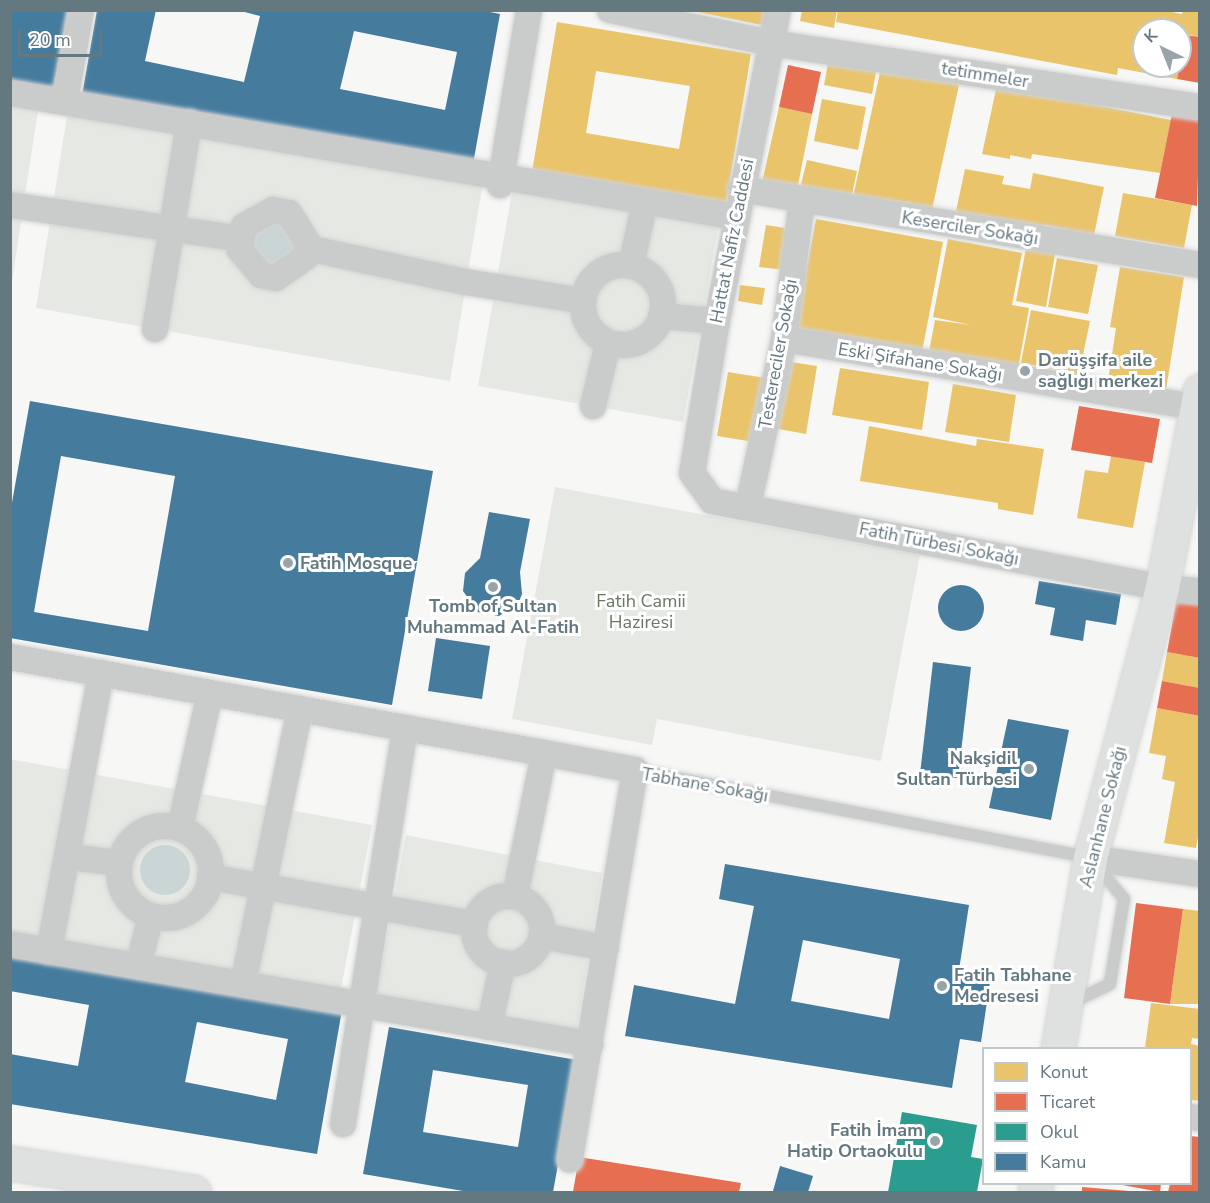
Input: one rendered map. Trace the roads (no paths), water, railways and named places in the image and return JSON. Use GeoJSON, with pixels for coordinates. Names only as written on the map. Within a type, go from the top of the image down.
{"type":"FeatureCollection","features":[{"type":"Feature","properties":{"kind":"street"},"geometry":{"type":"LineString","coordinates":[[67,88],[81,10]]}},
{"type":"Feature","properties":{"kind":"street"},"geometry":{"type":"LineString","coordinates":[[500,181],[529,10]]}},
{"type":"Feature","properties":{"kind":"street","name":"tetimmeler"},"geometry":{"type":"LineString","coordinates":[[610,10],[771,43],[1200,107]]}},
{"type":"Feature","properties":{"kind":"street","name":"Hattat Nafiz Caddesi"},"geometry":{"type":"LineString","coordinates":[[692,473],[741,189],[778,10]]}},
{"type":"Feature","properties":{"kind":"street"},"geometry":{"type":"LineString","coordinates":[[10,93],[189,123],[500,181],[736,217]]}},
{"type":"Feature","properties":{"kind":"street"},"geometry":{"type":"LineString","coordinates":[[155,329],[189,123]]}},
{"type":"Feature","properties":{"kind":"street","name":"Keserciler Sokağı"},"geometry":{"type":"LineString","coordinates":[[741,189],[1200,265]]}},
{"type":"Feature","properties":{"kind":"street","name":"Testereciler Sokağı"},"geometry":{"type":"LineString","coordinates":[[747,506],[784,339],[802,200]]}},
{"type":"Feature","properties":{"kind":"street"},"geometry":{"type":"LineString","coordinates":[[631,266],[645,202]]}},
{"type":"Feature","properties":{"kind":"street"},"geometry":{"type":"LineString","coordinates":[[10,205],[242,239]]}},
{"type":"Feature","properties":{"kind":"street"},"geometry":{"type":"LineString","coordinates":[[273,210],[289,213],[307,242],[307,248],[306,257],[276,278],[261,275],[240,250],[244,226],[273,210]]}},
{"type":"Feature","properties":{"kind":"street"},"geometry":{"type":"LineString","coordinates":[[307,248],[466,282],[583,301]]}},
{"type":"Feature","properties":{"kind":"street"},"geometry":{"type":"LineString","coordinates":[[631,266],[653,279],[660,291],[661,316],[655,328],[634,344],[608,343],[588,326],[583,301],[587,288],[605,269],[631,266]]}},
{"type":"Feature","properties":{"kind":"street"},"geometry":{"type":"LineString","coordinates":[[661,316],[717,321]]}},
{"type":"Feature","properties":{"kind":"street","name":"Eski Şifahane Sokağı"},"geometry":{"type":"LineString","coordinates":[[784,339],[1199,402]]}},
{"type":"Feature","properties":{"kind":"street"},"geometry":{"type":"LineString","coordinates":[[593,406],[608,343]]}},
{"type":"Feature","properties":{"kind":"street","name":"Aslanhane Sokağı"},"geometry":{"type":"LineString","coordinates":[[1058,1047],[1090,858],[1162,588],[1199,402]]}},
{"type":"Feature","properties":{"kind":"street","name":"Fatih Türbesi Sokağı"},"geometry":{"type":"LineString","coordinates":[[692,473],[712,501],[1162,588],[1200,591]]}},
{"type":"Feature","properties":{"kind":"street"},"geometry":{"type":"LineString","coordinates":[[10,657],[636,770]]}},
{"type":"Feature","properties":{"kind":"street"},"geometry":{"type":"LineString","coordinates":[[49,951],[69,857],[101,673]]}},
{"type":"Feature","properties":{"kind":"street"},"geometry":{"type":"LineString","coordinates":[[180,828],[210,693]]}},
{"type":"Feature","properties":{"kind":"street"},"geometry":{"type":"LineString","coordinates":[[243,984],[300,709]]}},
{"type":"Feature","properties":{"kind":"street"},"geometry":{"type":"LineString","coordinates":[[342,1124],[405,728]]}},
{"type":"Feature","properties":{"kind":"street"},"geometry":{"type":"LineString","coordinates":[[515,896],[544,753]]}},
{"type":"Feature","properties":{"kind":"street","name":"Tabhane Sokağı"},"geometry":{"type":"LineString","coordinates":[[570,1160],[636,770]]}},
{"type":"Feature","properties":{"kind":"street"},"geometry":{"type":"LineString","coordinates":[[180,828],[204,847],[210,877],[207,890],[189,910],[164,918],[151,916],[129,901],[122,889],[120,863],[135,836],[149,829],[180,828]]}},
{"type":"Feature","properties":{"kind":"street"},"geometry":{"type":"LineString","coordinates":[[69,857],[120,863]]}},
{"type":"Feature","properties":{"kind":"street"},"geometry":{"type":"LineString","coordinates":[[1090,858],[1200,874]]}},
{"type":"Feature","properties":{"kind":"street"},"geometry":{"type":"LineString","coordinates":[[210,877],[475,924]]}},
{"type":"Feature","properties":{"kind":"street"},"geometry":{"type":"LineString","coordinates":[[515,896],[533,906],[539,915],[542,936],[530,956],[519,962],[503,963],[479,947],[475,924],[478,914],[494,899],[515,896]]}},
{"type":"Feature","properties":{"kind":"street"},"geometry":{"type":"LineString","coordinates":[[138,966],[151,916]]}},
{"type":"Feature","properties":{"kind":"street"},"geometry":{"type":"LineString","coordinates":[[542,936],[606,948]]}},
{"type":"Feature","properties":{"kind":"street"},"geometry":{"type":"LineString","coordinates":[[10,944],[590,1044]]}},
{"type":"Feature","properties":{"kind":"street"},"geometry":{"type":"LineString","coordinates":[[489,1027],[503,963]]}},
{"type":"Feature","properties":{"kind":"street"},"geometry":{"type":"LineString","coordinates":[[10,1163],[194,1192]]}},
{"type":"Feature","properties":{"kind":"lane","name":"Tabhane Sokağı"},"geometry":{"type":"LineString","coordinates":[[636,770],[1090,858]]}},
{"type":"Feature","properties":{"kind":"place","name":"Darüşşifa aile sağlığı merkezi"},"geometry":{"type":"Point","coordinates":[1025,371]}},
{"type":"Feature","properties":{"kind":"place","name":"Fatih Mosque"},"geometry":{"type":"Point","coordinates":[288,563]}},
{"type":"Feature","properties":{"kind":"place","name":"Tomb of Sultan Muhammad Al-Fatih"},"geometry":{"type":"Point","coordinates":[493,587]}},
{"type":"Feature","properties":{"kind":"place","name":"Nakşidil Sultan Türbesi"},"geometry":{"type":"Point","coordinates":[1029,769]}},
{"type":"Feature","properties":{"kind":"place","name":"Fatih Tabhane Medresesi"},"geometry":{"type":"Point","coordinates":[942,986]}},
{"type":"Feature","properties":{"kind":"place","name":"Fatih İmam Hatip Ortaokulu"},"geometry":{"type":"Point","coordinates":[935,1141]}},
{"type":"Feature","properties":{"kind":"park label","name":"Fatih Camii Haziresi"},"geometry":{"type":"Point","coordinates":[641,612]}}]}
